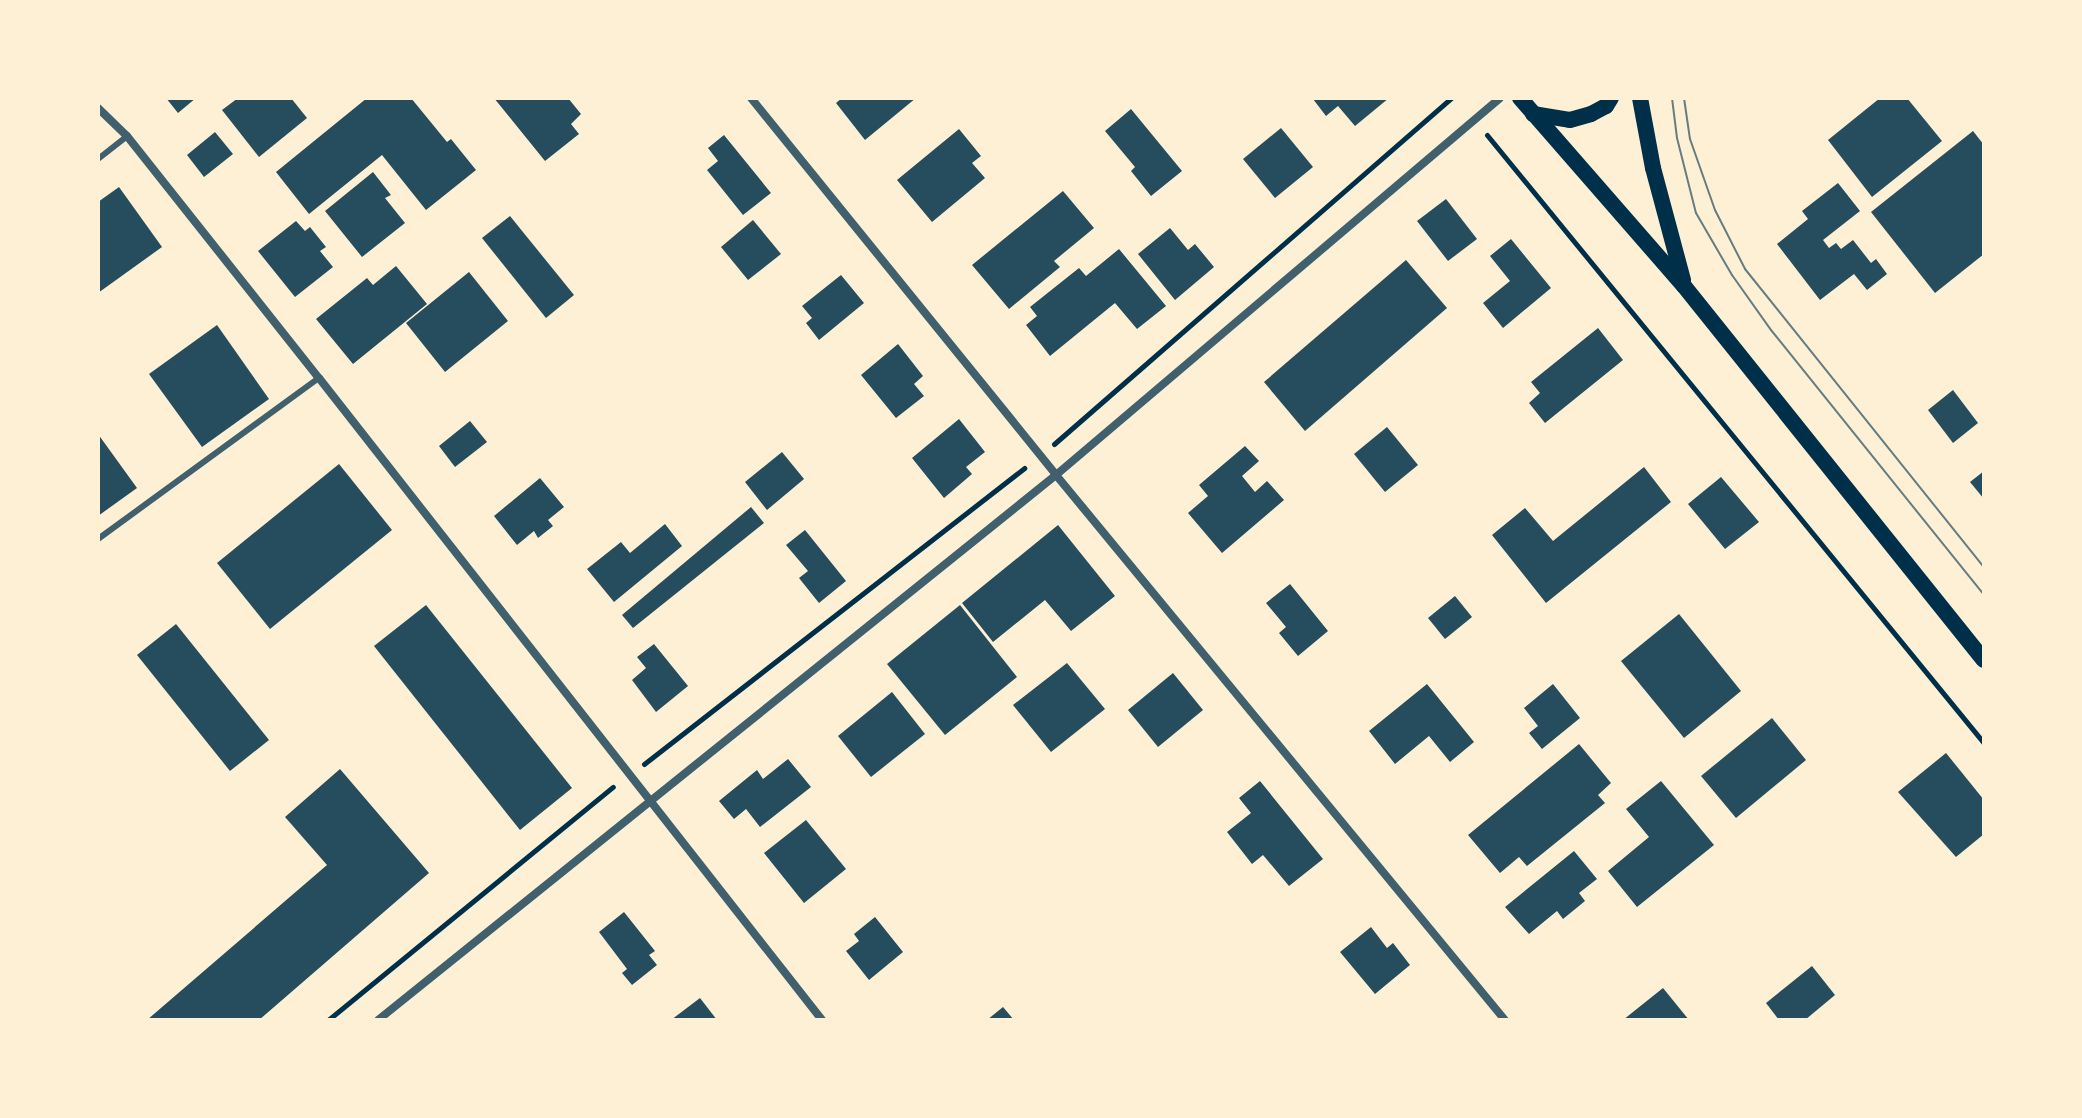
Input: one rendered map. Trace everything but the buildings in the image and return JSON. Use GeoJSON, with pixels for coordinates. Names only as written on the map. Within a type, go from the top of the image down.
{"type":"FeatureCollection","features":[{"type":"Feature","properties":{"kind":"main road"},"geometry":{"type":"LineString","coordinates":[[1520,98],[1684,286],[1984,660]]}},
{"type":"Feature","properties":{"kind":"main road"},"geometry":{"type":"LineString","coordinates":[[1533,114],[1570,120],[1606,106],[1611,98]]}},
{"type":"Feature","properties":{"kind":"main road"},"geometry":{"type":"LineString","coordinates":[[1640,98],[1653,168],[1684,286]]}},
{"type":"Feature","properties":{"kind":"street"},"geometry":{"type":"LineString","coordinates":[[751,98],[1040,456],[1505,1020]]}},
{"type":"Feature","properties":{"kind":"street"},"geometry":{"type":"LineString","coordinates":[[378,1020],[1056,475],[1500,98]]}},
{"type":"Feature","properties":{"kind":"street"},"geometry":{"type":"LineString","coordinates":[[98,108],[127,136],[822,1020]]}},
{"type":"Feature","properties":{"kind":"lane"},"geometry":{"type":"LineString","coordinates":[[98,159],[127,136]]}},
{"type":"Feature","properties":{"kind":"lane"},"geometry":{"type":"LineString","coordinates":[[98,539],[319,378]]}},
{"type":"Feature","properties":{"kind":"path"},"geometry":{"type":"LineString","coordinates":[[328,1020],[630,773],[1040,456],[1451,98]]}},
{"type":"Feature","properties":{"kind":"path"},"geometry":{"type":"LineString","coordinates":[[1474,120],[1984,743]]}},
{"type":"Feature","properties":{"kind":"tram line"},"geometry":{"type":"LineString","coordinates":[[1672,98],[1677,138],[1696,213],[1732,275],[1771,330],[1984,595]]}},
{"type":"Feature","properties":{"kind":"tram line"},"geometry":{"type":"LineString","coordinates":[[1684,98],[1690,139],[1715,210],[1745,269],[1984,567]]}}]}
